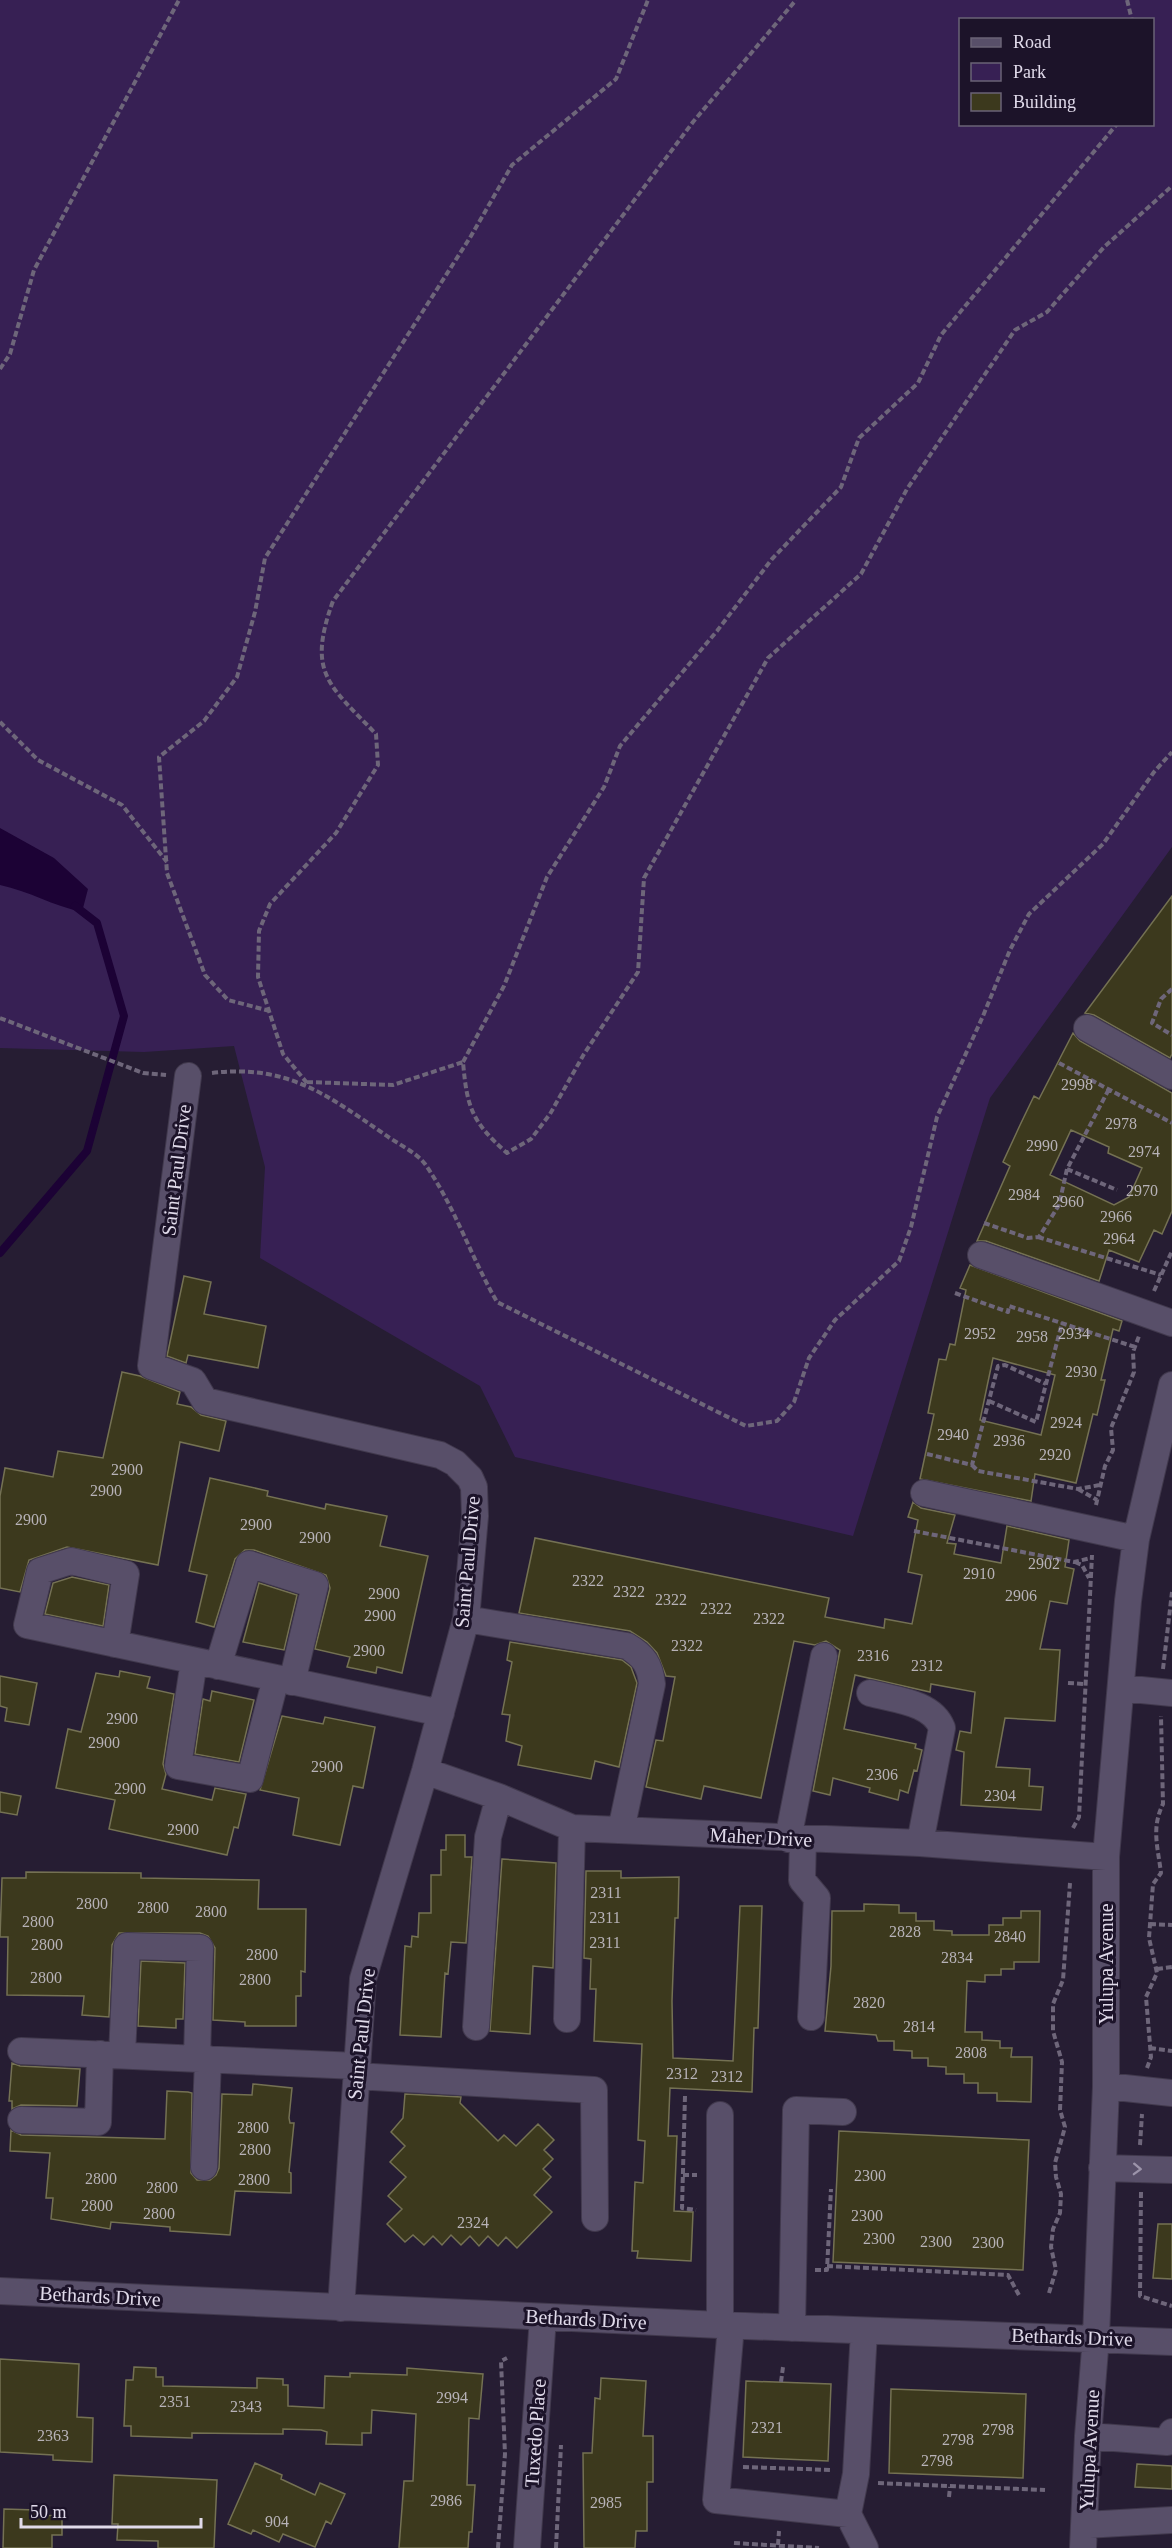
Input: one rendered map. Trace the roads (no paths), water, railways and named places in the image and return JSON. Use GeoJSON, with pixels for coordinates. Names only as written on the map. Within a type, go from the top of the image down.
{"type":"FeatureCollection","features":[{"type":"Feature","properties":{"kind":"street"},"geometry":{"type":"LineString","coordinates":[[1087,1028],[1172,1076]]}},
{"type":"Feature","properties":{"kind":"street","name":"Saint Paul Drive"},"geometry":{"type":"LineString","coordinates":[[188,1076],[150,1366],[193,1381],[205,1401],[440,1455],[455,1463],[470,1478],[476,1503],[466,1619],[425,1772],[363,1979],[342,2308]]}},
{"type":"Feature","properties":{"kind":"street"},"geometry":{"type":"LineString","coordinates":[[981,1255],[1172,1323]]}},
{"type":"Feature","properties":{"kind":"street","name":"Yulupa Avenue"},"geometry":{"type":"LineString","coordinates":[[1084,2536],[1088,2436],[1096,2337],[1106,2086],[1107,1857],[1128,1600],[1136,1539],[1172,1385]]}},
{"type":"Feature","properties":{"kind":"street"},"geometry":{"type":"LineString","coordinates":[[924,1493],[1136,1539]]}},
{"type":"Feature","properties":{"kind":"street"},"geometry":{"type":"LineString","coordinates":[[249,1564],[315,1585],[284,1680],[250,1779],[178,1766],[206,1663],[249,1564]]}},
{"type":"Feature","properties":{"kind":"street"},"geometry":{"type":"LineString","coordinates":[[466,1619],[627,1646],[645,1660],[650,1668],[652,1684],[621,1830]]}},
{"type":"Feature","properties":{"kind":"street"},"geometry":{"type":"LineString","coordinates":[[115,1644],[441,1713]]}},
{"type":"Feature","properties":{"kind":"street"},"geometry":{"type":"LineString","coordinates":[[811,2017],[817,1898],[802,1880],[795,1839],[824,1656]]}},
{"type":"Feature","properties":{"kind":"street"},"geometry":{"type":"LineString","coordinates":[[1121,1688],[1167,1693]]}},
{"type":"Feature","properties":{"kind":"street"},"geometry":{"type":"LineString","coordinates":[[870,1694],[928,1709],[938,1717],[942,1728],[920,1843]]}},
{"type":"Feature","properties":{"kind":"street","name":"Maher Drive"},"geometry":{"type":"LineString","coordinates":[[425,1772],[499,1797],[572,1828],[920,1843],[1107,1857]]}},
{"type":"Feature","properties":{"kind":"street"},"geometry":{"type":"LineString","coordinates":[[476,2027],[488,1837],[499,1797]]}},
{"type":"Feature","properties":{"kind":"street"},"geometry":{"type":"LineString","coordinates":[[567,2019],[572,1828]]}},
{"type":"Feature","properties":{"kind":"street"},"geometry":{"type":"LineString","coordinates":[[21,2120],[98,2122],[127,1946],[200,1948],[204,2167]]}},
{"type":"Feature","properties":{"kind":"street"},"geometry":{"type":"LineString","coordinates":[[21,2051],[202,2059],[594,2090],[595,2218]]}},
{"type":"Feature","properties":{"kind":"street"},"geometry":{"type":"LineString","coordinates":[[1106,2086],[1172,2093]]}},
{"type":"Feature","properties":{"kind":"street"},"geometry":{"type":"LineString","coordinates":[[792,2328],[796,2110],[843,2112]]}},
{"type":"Feature","properties":{"kind":"street"},"geometry":{"type":"LineString","coordinates":[[720,2115],[726,2326],[716,2500],[848,2514]]}},
{"type":"Feature","properties":{"kind":"street"},"geometry":{"type":"LineString","coordinates":[[1102,2168],[1172,2170]]}},
{"type":"Feature","properties":{"kind":"street","name":"Bethards Drive"},"geometry":{"type":"LineString","coordinates":[[0,2291],[726,2326],[1096,2337],[1172,2342]]}},
{"type":"Feature","properties":{"kind":"street","name":"Tuxedo Place"},"geometry":{"type":"LineString","coordinates":[[527,2548],[543,2317]]}},
{"type":"Feature","properties":{"kind":"street"},"geometry":{"type":"LineString","coordinates":[[864,2331],[849,2472],[848,2514],[865,2548]]}},
{"type":"Feature","properties":{"kind":"street"},"geometry":{"type":"LineString","coordinates":[[1088,2436],[1167,2442],[1172,2432]]}},
{"type":"Feature","properties":{"kind":"street"},"geometry":{"type":"LineString","coordinates":[[1084,2536],[1172,2520]]}},
{"type":"Feature","properties":{"kind":"waterway"},"geometry":{"type":"LineString","coordinates":[[0,1253],[87,1151],[124,1016],[97,923],[75,906]]}}]}
